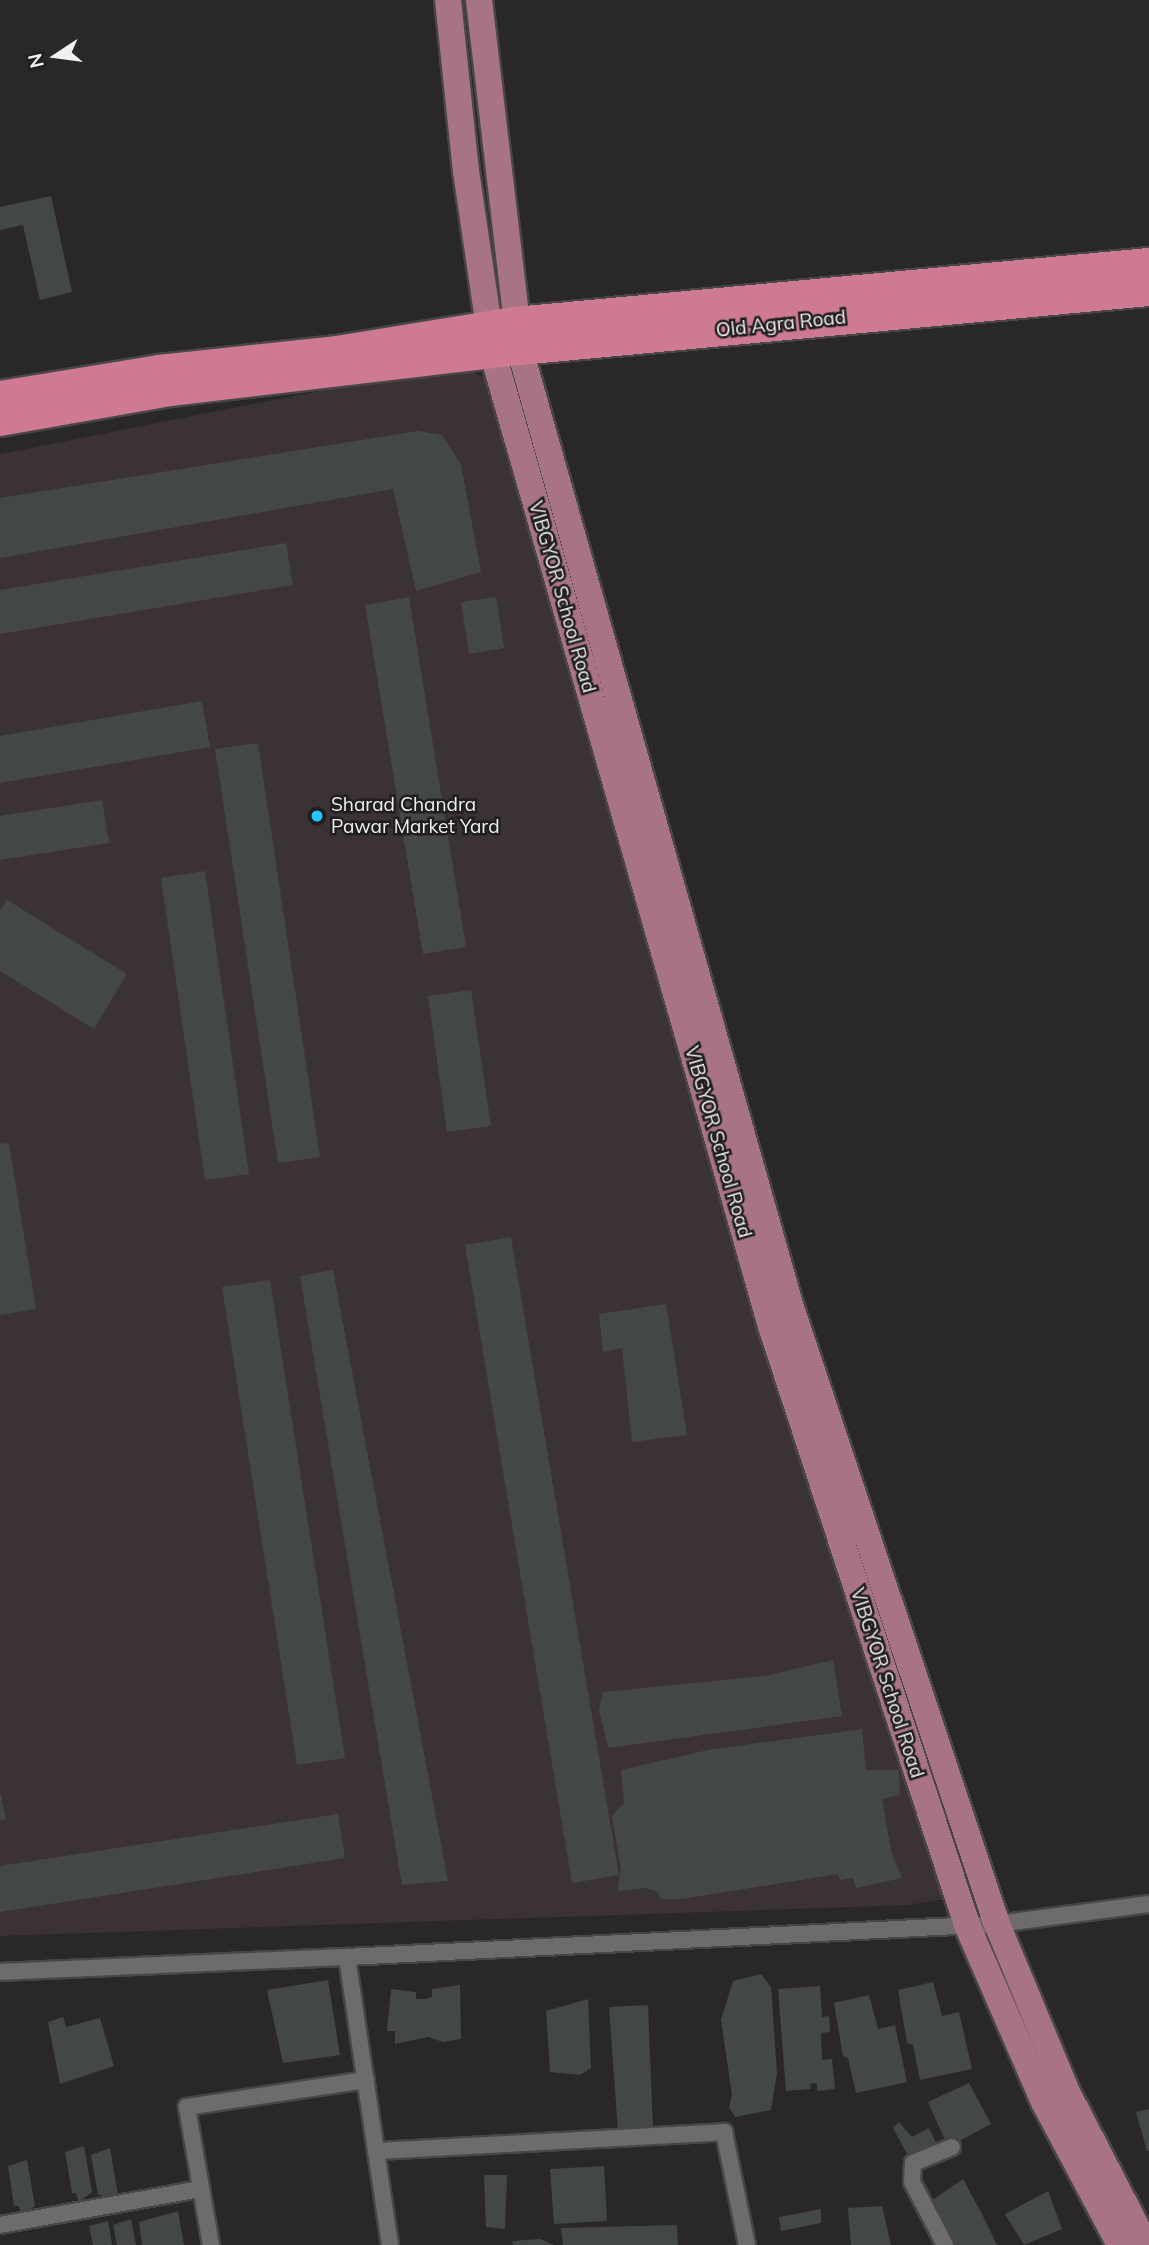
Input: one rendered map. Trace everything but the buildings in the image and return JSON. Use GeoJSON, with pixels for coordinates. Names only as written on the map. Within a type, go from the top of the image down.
{"type":"FeatureCollection","features":[{"type":"Feature","properties":{"kind":"highway"},"geometry":{"type":"LineString","coordinates":[[0,396],[1149,263]]}},
{"type":"Feature","properties":{"kind":"highway","name":"Old Agra Road"},"geometry":{"type":"LineString","coordinates":[[0,421],[170,391],[414,364],[504,338],[1149,290]]}},
{"type":"Feature","properties":{"kind":"main road","name":"VIBGYOR School Road"},"geometry":{"type":"LineString","coordinates":[[448,0],[504,338],[771,1326],[967,1926],[1044,2102],[1120,2245]]}},
{"type":"Feature","properties":{"kind":"main road","name":"VIBGYOR School Road"},"geometry":{"type":"LineString","coordinates":[[479,0],[504,338],[791,1308],[997,1924],[1067,2092],[1146,2245]]}},
{"type":"Feature","properties":{"kind":"street"},"geometry":{"type":"LineString","coordinates":[[0,1972],[967,1926],[1149,1904]]}},
{"type":"Feature","properties":{"kind":"street"},"geometry":{"type":"LineString","coordinates":[[347,1957],[390,2245]]}},
{"type":"Feature","properties":{"kind":"street"},"geometry":{"type":"LineString","coordinates":[[211,2245],[187,2107],[366,2080]]}},
{"type":"Feature","properties":{"kind":"street"},"geometry":{"type":"LineString","coordinates":[[376,2151],[724,2132],[747,2245]]}},
{"type":"Feature","properties":{"kind":"street"},"geometry":{"type":"LineString","coordinates":[[945,2245],[912,2182],[913,2163],[953,2147]]}},
{"type":"Feature","properties":{"kind":"street"},"geometry":{"type":"LineString","coordinates":[[0,2225],[201,2189]]}},
{"type":"Feature","properties":{"kind":"shaded area","name":"Sharad Chandra Pawar Market Yard"},"geometry":{"type":"Polygon","coordinates":[[[451,365],[495,381],[951,1898],[908,1905],[0,1936],[0,454],[451,365]]]}},
{"type":"Feature","properties":{"kind":"place","name":"Sharad Chandra Pawar Market Yard"},"geometry":{"type":"Point","coordinates":[317,816]}}]}
